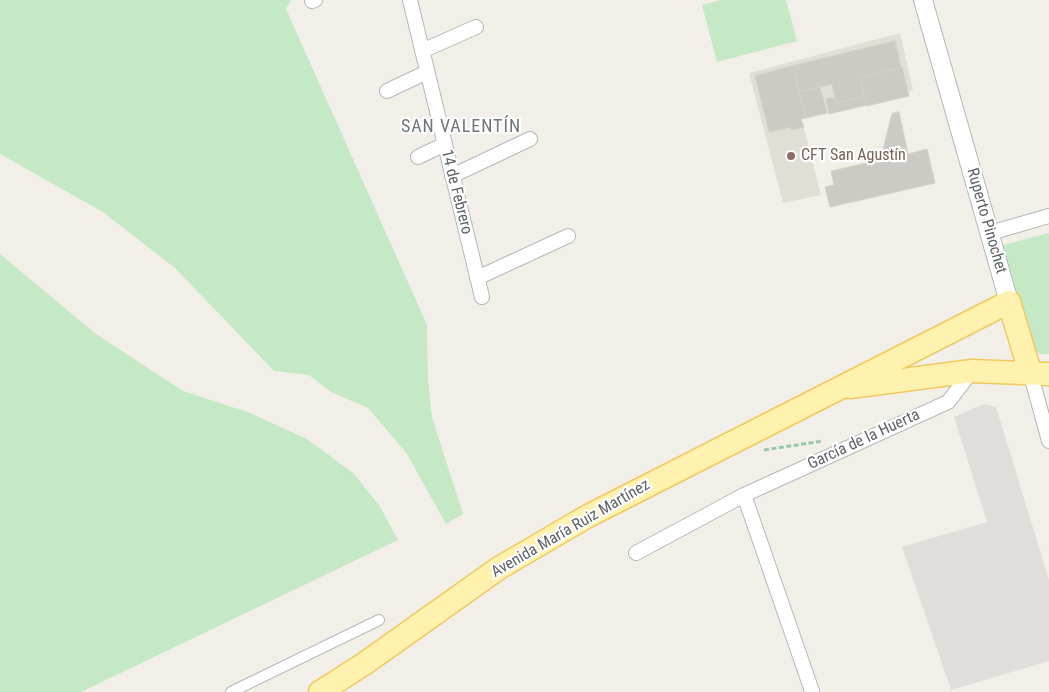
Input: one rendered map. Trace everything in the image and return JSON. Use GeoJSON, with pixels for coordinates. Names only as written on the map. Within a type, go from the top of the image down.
{"type":"FeatureCollection","features":[{"type":"Feature","properties":{"kind":"main road","name":"Ruperto Pinochet"},"geometry":{"type":"LineString","coordinates":[[1009,302],[1039,373]]}},
{"type":"Feature","properties":{"kind":"main road","name":"Avenida María Ruiz Martínez"},"geometry":{"type":"LineString","coordinates":[[320,692],[364,664],[477,583],[544,541],[627,495],[1009,302]]}},
{"type":"Feature","properties":{"kind":"main road","name":"Avenida María Ruiz Martínez"},"geometry":{"type":"LineString","coordinates":[[836,389],[972,371],[1039,373]]}},
{"type":"Feature","properties":{"kind":"street","name":"14 de Febrero"},"geometry":{"type":"LineString","coordinates":[[410,0],[482,297]]}},
{"type":"Feature","properties":{"kind":"street","name":"Ruperto Pinochet"},"geometry":{"type":"LineString","coordinates":[[923,0],[1009,302]]}},
{"type":"Feature","properties":{"kind":"street"},"geometry":{"type":"LineString","coordinates":[[422,51],[476,28]]}},
{"type":"Feature","properties":{"kind":"street"},"geometry":{"type":"LineString","coordinates":[[387,91],[427,72]]}},
{"type":"Feature","properties":{"kind":"street"},"geometry":{"type":"LineString","coordinates":[[452,176],[530,139]]}},
{"type":"Feature","properties":{"kind":"street"},"geometry":{"type":"LineString","coordinates":[[418,157],[445,144]]}},
{"type":"Feature","properties":{"kind":"street"},"geometry":{"type":"LineString","coordinates":[[990,233],[1049,216]]}},
{"type":"Feature","properties":{"kind":"street"},"geometry":{"type":"LineString","coordinates":[[477,278],[568,236]]}},
{"type":"Feature","properties":{"kind":"street","name":"García de la Huerta"},"geometry":{"type":"LineString","coordinates":[[636,553],[744,495],[948,402],[972,371]]}},
{"type":"Feature","properties":{"kind":"street","name":"Ruperto Pinochet"},"geometry":{"type":"LineString","coordinates":[[1039,373],[1049,438]]}},
{"type":"Feature","properties":{"kind":"street"},"geometry":{"type":"LineString","coordinates":[[744,495],[812,691]]}},
{"type":"Feature","properties":{"kind":"street"},"geometry":{"type":"LineString","coordinates":[[231,692],[379,620]]}},
{"type":"Feature","properties":{"kind":"path"},"geometry":{"type":"LineString","coordinates":[[761,451],[826,441]]}},
{"type":"Feature","properties":{"kind":"shaded area","name":"CFT San Agustín"},"geometry":{"type":"Polygon","coordinates":[[[900,33],[913,90],[801,117],[821,195],[783,203],[749,73],[900,33]]]}},
{"type":"Feature","properties":{"kind":"shaded area"},"geometry":{"type":"Polygon","coordinates":[[[984,404],[996,407],[1049,580],[1049,661],[951,690],[902,547],[987,522],[954,417],[984,404]]]}},
{"type":"Feature","properties":{"kind":"green space"},"geometry":{"type":"Polygon","coordinates":[[[0,0],[291,0],[286,9],[427,325],[428,380],[432,417],[463,514],[446,524],[407,454],[368,408],[331,392],[309,375],[274,371],[175,268],[103,212],[0,154],[0,0]]]}},
{"type":"Feature","properties":{"kind":"green space"},"geometry":{"type":"Polygon","coordinates":[[[721,0],[786,0],[797,41],[717,62],[702,5],[721,0]]]}},
{"type":"Feature","properties":{"kind":"green space"},"geometry":{"type":"Polygon","coordinates":[[[1049,233],[1049,354],[1041,354],[1026,347],[996,247],[1049,233]]]}},
{"type":"Feature","properties":{"kind":"green space"},"geometry":{"type":"Polygon","coordinates":[[[0,254],[96,334],[183,391],[250,413],[307,439],[353,473],[379,505],[398,540],[81,692],[0,692],[0,254]]]}},
{"type":"Feature","properties":{"kind":"building"},"geometry":{"type":"Polygon","coordinates":[[[895,41],[901,67],[860,78],[865,96],[836,103],[832,84],[799,92],[793,66],[895,41]]]}},
{"type":"Feature","properties":{"kind":"building"},"geometry":{"type":"Polygon","coordinates":[[[793,66],[806,118],[801,119],[804,127],[791,130],[791,127],[769,132],[755,76],[793,66]]]}},
{"type":"Feature","properties":{"kind":"building"},"geometry":{"type":"Polygon","coordinates":[[[902,67],[909,96],[867,106],[860,78],[902,67]]]}},
{"type":"Feature","properties":{"kind":"building"},"geometry":{"type":"Polygon","coordinates":[[[820,87],[827,113],[806,118],[799,92],[820,87]]]}},
{"type":"Feature","properties":{"kind":"building"},"geometry":{"type":"Polygon","coordinates":[[[865,96],[867,105],[829,114],[826,99],[835,97],[836,103],[865,96]]]}},
{"type":"Feature","properties":{"kind":"building"},"geometry":{"type":"Polygon","coordinates":[[[899,112],[908,154],[927,149],[935,183],[830,207],[825,187],[834,185],[831,171],[884,159],[882,153],[892,114],[899,112]]]}},
{"type":"Feature","properties":{"kind":"place","name":"CFT San Agustín"},"geometry":{"type":"Point","coordinates":[791,156]}},
{"type":"Feature","properties":{"kind":"district","name":"SAN VALENTÍN"},"geometry":{"type":"Point","coordinates":[461,127]}}]}
